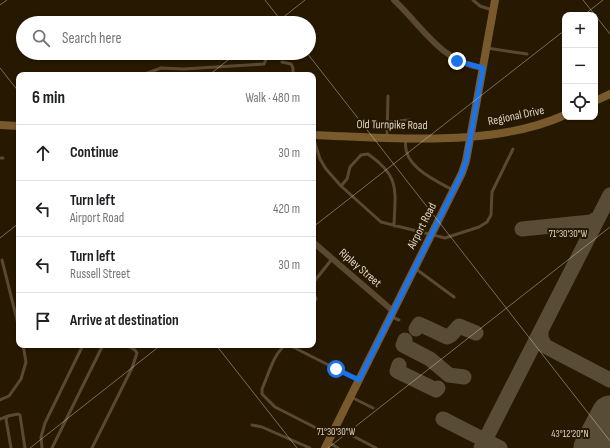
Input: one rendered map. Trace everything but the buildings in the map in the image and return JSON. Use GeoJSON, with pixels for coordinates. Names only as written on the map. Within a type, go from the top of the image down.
{"type":"FeatureCollection","features":[{"type":"Feature","properties":{"kind":"street"},"geometry":{"type":"LineString","coordinates":[[394,0],[447,54],[463,64],[483,68]]}},
{"type":"Feature","properties":{"kind":"street","name":"Airport Road"},"geometry":{"type":"LineString","coordinates":[[328,442],[414,268],[432,235],[466,161],[495,0]]}},
{"type":"Feature","properties":{"kind":"street"},"geometry":{"type":"LineString","coordinates":[[598,100],[610,94]]}},
{"type":"Feature","properties":{"kind":"street","name":"Regional Drive"},"geometry":{"type":"LineString","coordinates":[[471,137],[526,128],[562,116]]}},
{"type":"Feature","properties":{"kind":"street"},"geometry":{"type":"LineString","coordinates":[[0,125],[16,126]]}},
{"type":"Feature","properties":{"kind":"street","name":"Old Turnpike Road"},"geometry":{"type":"LineString","coordinates":[[316,135],[387,138],[471,137]]}},
{"type":"Feature","properties":{"kind":"street","name":"Ripley Street"},"geometry":{"type":"LineString","coordinates":[[316,245],[392,313]]}},
{"type":"Feature","properties":{"kind":"lane"},"geometry":{"type":"LineString","coordinates":[[473,0],[480,6],[493,11]]}},
{"type":"Feature","properties":{"kind":"lane"},"geometry":{"type":"LineString","coordinates":[[487,48],[527,54]]}},
{"type":"Feature","properties":{"kind":"lane"},"geometry":{"type":"LineString","coordinates":[[150,72],[161,68],[184,69],[264,64],[266,60]]}},
{"type":"Feature","properties":{"kind":"lane"},"geometry":{"type":"LineString","coordinates":[[282,62],[291,64],[294,68],[293,72]]}},
{"type":"Feature","properties":{"kind":"lane"},"geometry":{"type":"LineString","coordinates":[[387,138],[388,96]]}},
{"type":"Feature","properties":{"kind":"lane"},"geometry":{"type":"LineString","coordinates":[[388,122],[409,120]]}},
{"type":"Feature","properties":{"kind":"lane"},"geometry":{"type":"LineString","coordinates":[[406,138],[404,148],[410,160],[424,174],[453,190]]}},
{"type":"Feature","properties":{"kind":"lane"},"geometry":{"type":"LineString","coordinates":[[316,146],[320,160],[341,186],[381,222],[394,226],[417,229],[445,238],[479,228],[487,222],[491,215],[492,192],[513,149]]}},
{"type":"Feature","properties":{"kind":"lane"},"geometry":{"type":"LineString","coordinates":[[341,186],[347,179],[350,167],[361,155],[368,154],[372,156],[389,171],[392,176],[394,184],[394,226]]}},
{"type":"Feature","properties":{"kind":"lane"},"geometry":{"type":"LineString","coordinates":[[316,279],[332,258]]}},
{"type":"Feature","properties":{"kind":"lane"},"geometry":{"type":"LineString","coordinates":[[2,260],[16,316]]}},
{"type":"Feature","properties":{"kind":"lane"},"geometry":{"type":"LineString","coordinates":[[414,268],[454,297]]}},
{"type":"Feature","properties":{"kind":"lane"},"geometry":{"type":"LineString","coordinates":[[392,313],[399,320]]}},
{"type":"Feature","properties":{"kind":"lane"},"geometry":{"type":"LineString","coordinates":[[0,400],[9,396],[21,379],[26,362],[24,348]]}},
{"type":"Feature","properties":{"kind":"lane"},"geometry":{"type":"LineString","coordinates":[[42,448],[41,437],[45,423],[82,348]]}},
{"type":"Feature","properties":{"kind":"lane"},"geometry":{"type":"LineString","coordinates":[[52,448],[102,348]]}},
{"type":"Feature","properties":{"kind":"lane"},"geometry":{"type":"LineString","coordinates":[[92,448],[132,368],[137,353],[131,348]]}},
{"type":"Feature","properties":{"kind":"lane"},"geometry":{"type":"LineString","coordinates":[[282,348],[276,357],[262,389],[262,394],[275,407],[338,448]]}},
{"type":"Feature","properties":{"kind":"lane"},"geometry":{"type":"LineString","coordinates":[[293,348],[359,380]]}},
{"type":"Feature","properties":{"kind":"lane"},"geometry":{"type":"LineString","coordinates":[[351,397],[373,408]]}},
{"type":"Feature","properties":{"kind":"lane"},"geometry":{"type":"LineString","coordinates":[[0,419],[8,416],[20,415],[25,448]]}},
{"type":"Feature","properties":{"kind":"lane"},"geometry":{"type":"LineString","coordinates":[[8,416],[6,419],[11,448]]}},
{"type":"Feature","properties":{"kind":"lane"},"geometry":{"type":"LineString","coordinates":[[252,425],[262,427],[310,448]]}},
{"type":"Feature","properties":{"kind":"lane"},"geometry":{"type":"LineString","coordinates":[[336,427],[376,448]]}},
{"type":"Feature","properties":{"kind":"taxiway"},"geometry":{"type":"LineString","coordinates":[[481,448],[610,195]]}},
{"type":"Feature","properties":{"kind":"taxiway"},"geometry":{"type":"LineString","coordinates":[[522,229],[591,222],[599,217]]}},
{"type":"Feature","properties":{"kind":"taxiway"},"geometry":{"type":"LineString","coordinates":[[416,329],[419,324],[447,337],[451,335],[459,326],[476,333]]}},
{"type":"Feature","properties":{"kind":"taxiway"},"geometry":{"type":"LineString","coordinates":[[541,330],[541,338],[545,346],[610,380]]}},
{"type":"Feature","properties":{"kind":"taxiway"},"geometry":{"type":"LineString","coordinates":[[405,340],[403,345],[430,359],[449,375],[464,377]]}},
{"type":"Feature","properties":{"kind":"taxiway"},"geometry":{"type":"LineString","coordinates":[[399,365],[397,371],[436,390],[438,388]]}},
{"type":"Feature","properties":{"kind":"taxiway"},"geometry":{"type":"LineString","coordinates":[[443,419],[500,448]]}},
{"type":"Feature","properties":{"kind":"runway"},"geometry":{"type":"LineString","coordinates":[[592,448],[610,414]]}},
{"type":"Feature","properties":{"kind":"route"},"geometry":{"type":"LineString","coordinates":[[336,369],[359,380],[462,173],[471,137],[483,68],[474,67],[457,61]]}}]}
